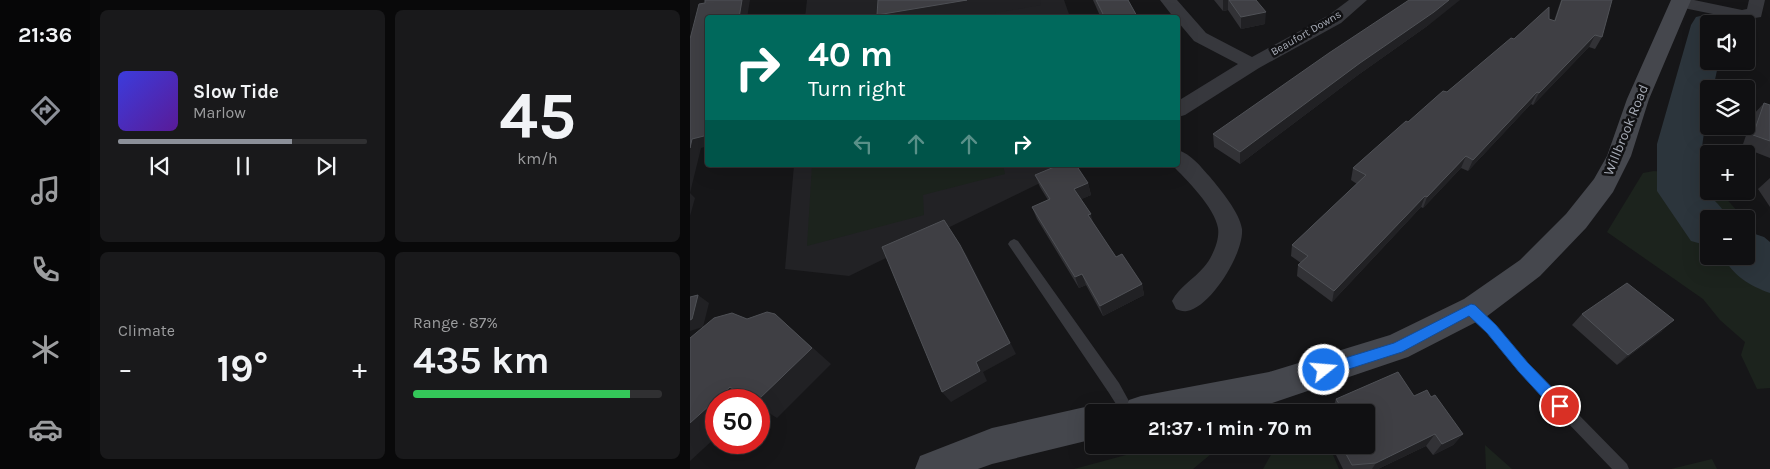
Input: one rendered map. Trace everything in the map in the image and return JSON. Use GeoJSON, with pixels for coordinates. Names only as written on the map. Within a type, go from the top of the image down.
{"type":"FeatureCollection","features":[{"type":"Feature","properties":{"kind":"main road","name":"Willbrook Road"},"geometry":{"type":"LineString","coordinates":[[1184,404],[1269,388],[1397,348],[1471,309],[1530,268],[1576,221],[1604,185],[1619,156],[1638,98],[1687,3]]}},
{"type":"Feature","properties":{"kind":"main road"},"geometry":{"type":"LineString","coordinates":[[933,469],[992,446],[1085,424]]}},
{"type":"Feature","properties":{"kind":"street"},"geometry":{"type":"LineString","coordinates":[[1168,0],[1200,37],[1252,64]]}},
{"type":"Feature","properties":{"kind":"street","name":"Beaufort Downs"},"geometry":{"type":"LineString","coordinates":[[1180,109],[1252,64],[1335,19],[1359,0]]}},
{"type":"Feature","properties":{"kind":"street"},"geometry":{"type":"LineString","coordinates":[[1687,3],[1742,15],[1755,13],[1758,0]]}},
{"type":"Feature","properties":{"kind":"street"},"geometry":{"type":"LineString","coordinates":[[1180,160],[1194,172],[1218,205],[1230,229],[1222,264],[1206,283],[1185,301]]}},
{"type":"Feature","properties":{"kind":"lane"},"geometry":{"type":"LineString","coordinates":[[1014,244],[1123,404]]}},
{"type":"Feature","properties":{"kind":"lane"},"geometry":{"type":"LineString","coordinates":[[1471,309],[1492,329],[1524,368],[1622,469]]}},
{"type":"Feature","properties":{"kind":"shaded area"},"geometry":{"type":"Polygon","coordinates":[[[807,0],[1064,0],[1069,15],[805,15],[807,0]]]}},
{"type":"Feature","properties":{"kind":"shaded area"},"geometry":{"type":"Polygon","coordinates":[[[794,167],[1073,167],[849,276],[785,269],[794,167]]]}},
{"type":"Feature","properties":{"kind":"shaded area"},"geometry":{"type":"Polygon","coordinates":[[[812,167],[1003,167],[1005,174],[923,195],[924,215],[807,246],[812,167]]]}},
{"type":"Feature","properties":{"kind":"shaded area"},"geometry":{"type":"Polygon","coordinates":[[[1654,171],[1666,172],[1665,188],[1689,207],[1692,189],[1684,174],[1700,184],[1700,200],[1727,200],[1736,210],[1700,210],[1700,265],[1755,265],[1755,254],[1770,265],[1770,388],[1757,389],[1741,355],[1745,342],[1720,320],[1703,299],[1607,232],[1643,173],[1654,171]]]}},
{"type":"Feature","properties":{"kind":"shaded area"},"geometry":{"type":"Polygon","coordinates":[[[1485,445],[1512,469],[1486,469],[1485,445]]]}},
{"type":"Feature","properties":{"kind":"shaded area"},"geometry":{"type":"Polygon","coordinates":[[[1130,454],[1211,454],[1193,469],[1074,469],[1130,454]]]}},
{"type":"Feature","properties":{"kind":"shaded area"},"geometry":{"type":"Polygon","coordinates":[[[1271,454],[1333,454],[1339,469],[1263,469],[1271,454]]]}},
{"type":"Feature","properties":{"kind":"shaded area"},"geometry":{"type":"Polygon","coordinates":[[[1712,459],[1717,469],[1671,469],[1712,459]]]}},
{"type":"Feature","properties":{"kind":"building"},"geometry":{"type":"Polygon","coordinates":[[[705,0],[742,0],[740,15],[705,15],[705,136],[692,139],[690,148],[690,39],[699,4],[705,3],[705,0]]]}},
{"type":"Feature","properties":{"kind":"building"},"geometry":{"type":"Polygon","coordinates":[[[878,0],[967,0],[877,15],[878,0]]]}},
{"type":"Feature","properties":{"kind":"building"},"geometry":{"type":"Polygon","coordinates":[[[1096,0],[1128,0],[1136,15],[1104,15],[1096,0]]]}},
{"type":"Feature","properties":{"kind":"building"},"geometry":{"type":"Polygon","coordinates":[[[1229,0],[1256,0],[1266,12],[1241,17],[1229,0]]]}},
{"type":"Feature","properties":{"kind":"building"},"geometry":{"type":"Polygon","coordinates":[[[1409,0],[1449,0],[1240,152],[1213,134],[1329,53],[1409,0]]]}},
{"type":"Feature","properties":{"kind":"building"},"geometry":{"type":"Polygon","coordinates":[[[1562,0],[1612,0],[1602,37],[1595,35],[1539,93],[1537,92],[1473,160],[1466,156],[1334,291],[1298,265],[1308,256],[1292,245],[1366,175],[1353,168],[1406,121],[1408,122],[1443,91],[1447,92],[1511,38],[1514,39],[1549,7],[1549,19],[1555,21],[1562,0]]]}},
{"type":"Feature","properties":{"kind":"building"},"geometry":{"type":"Polygon","coordinates":[[[1764,103],[1770,105],[1770,141],[1753,135],[1755,135],[1755,129],[1764,103]]]}},
{"type":"Feature","properties":{"kind":"building"},"geometry":{"type":"Polygon","coordinates":[[[1054,167],[1077,167],[1088,183],[1074,189],[1091,214],[1088,215],[1116,257],[1122,254],[1142,284],[1100,306],[1082,274],[1075,277],[1032,207],[1050,199],[1035,175],[1054,167]]]}},
{"type":"Feature","properties":{"kind":"building"},"geometry":{"type":"Polygon","coordinates":[[[944,220],[960,245],[1010,343],[976,362],[980,371],[942,392],[882,247],[944,220]]]}},
{"type":"Feature","properties":{"kind":"building"},"geometry":{"type":"Polygon","coordinates":[[[1627,283],[1674,320],[1628,355],[1582,314],[1627,283]]]}},
{"type":"Feature","properties":{"kind":"building"},"geometry":{"type":"Polygon","coordinates":[[[698,295],[692,319],[690,320],[690,297],[698,295]]]}},
{"type":"Feature","properties":{"kind":"building"},"geometry":{"type":"Polygon","coordinates":[[[767,312],[775,314],[812,348],[769,389],[733,389],[730,387],[728,389],[705,389],[705,410],[690,423],[690,338],[714,318],[732,313],[747,319],[767,312]]]}},
{"type":"Feature","properties":{"kind":"building"},"geometry":{"type":"Polygon","coordinates":[[[1398,372],[1414,396],[1427,390],[1431,397],[1435,395],[1463,434],[1442,444],[1435,434],[1376,463],[1352,465],[1346,454],[1375,454],[1375,404],[1339,404],[1336,399],[1398,372]]]}},
{"type":"Feature","properties":{"kind":"waterway"},"geometry":{"type":"LineString","coordinates":[[1700,61],[1679,144],[1681,191],[1700,215]]}},
{"type":"Feature","properties":{"kind":"waterway"},"geometry":{"type":"LineString","coordinates":[[1755,259],[1770,271]]}},
{"type":"Feature","properties":{"kind":"route"},"geometry":{"type":"LineString","coordinates":[[1324,370],[1397,348],[1471,309],[1492,329],[1524,368],[1560,406]]}}]}
